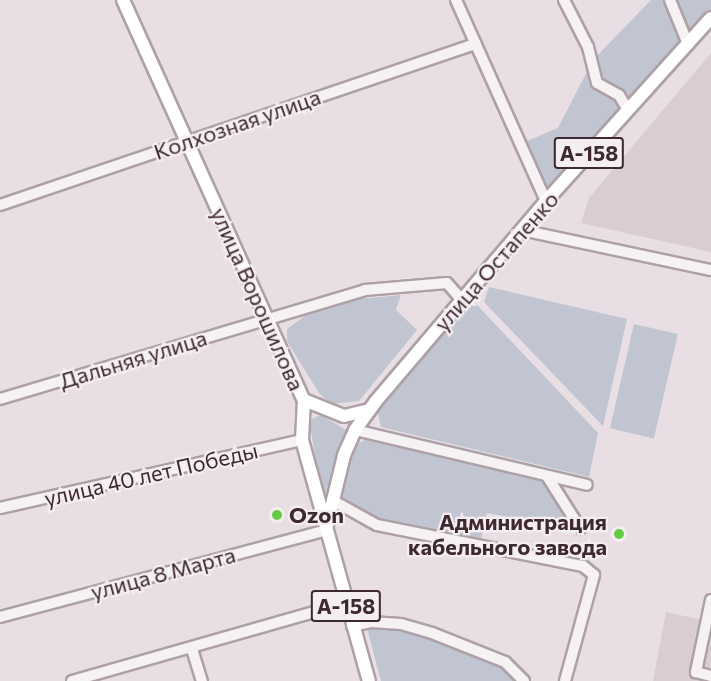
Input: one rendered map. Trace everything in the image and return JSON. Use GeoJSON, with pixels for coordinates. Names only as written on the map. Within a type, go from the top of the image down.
{"type":"FeatureCollection","features":[{"type":"Feature","properties":{"kind":"main road","name":"улица Ворошилова"},"geometry":{"type":"LineString","coordinates":[[123,0],[304,400],[303,440],[352,626],[369,681]]}},
{"type":"Feature","properties":{"kind":"main road","name":"улица Остапенко"},"geometry":{"type":"LineString","coordinates":[[326,530],[332,500],[356,430],[369,410],[546,201],[710,19]]}},
{"type":"Feature","properties":{"kind":"main road"},"geometry":{"type":"LineString","coordinates":[[304,400],[344,416],[369,410]]}},
{"type":"Feature","properties":{"kind":"street"},"geometry":{"type":"LineString","coordinates":[[456,0],[546,201]]}},
{"type":"Feature","properties":{"kind":"street"},"geometry":{"type":"LineString","coordinates":[[564,0],[591,54],[597,83],[619,95],[628,110]]}},
{"type":"Feature","properties":{"kind":"street"},"geometry":{"type":"LineString","coordinates":[[670,0],[688,44]]}},
{"type":"Feature","properties":{"kind":"street","name":"Колхозная улица"},"geometry":{"type":"LineString","coordinates":[[0,205],[475,44]]}},
{"type":"Feature","properties":{"kind":"street"},"geometry":{"type":"LineString","coordinates":[[521,230],[711,270]]}},
{"type":"Feature","properties":{"kind":"street","name":"Дальняя улица"},"geometry":{"type":"LineString","coordinates":[[0,399],[266,317],[365,290],[447,283],[462,300]]}},
{"type":"Feature","properties":{"kind":"street"},"geometry":{"type":"LineString","coordinates":[[356,430],[587,485]]}},
{"type":"Feature","properties":{"kind":"street","name":"улица 40 лет Победы"},"geometry":{"type":"LineString","coordinates":[[0,508],[303,440]]}},
{"type":"Feature","properties":{"kind":"street"},"geometry":{"type":"LineString","coordinates":[[547,476],[580,528]]}},
{"type":"Feature","properties":{"kind":"street"},"geometry":{"type":"LineString","coordinates":[[332,500],[378,525],[584,566],[594,575],[564,681]]}},
{"type":"Feature","properties":{"kind":"street","name":"улица 8 Марта"},"geometry":{"type":"LineString","coordinates":[[0,617],[326,530]]}},
{"type":"Feature","properties":{"kind":"street"},"geometry":{"type":"LineString","coordinates":[[711,600],[696,672],[711,676]]}},
{"type":"Feature","properties":{"kind":"street"},"geometry":{"type":"LineString","coordinates":[[72,681],[89,679],[346,603]]}},
{"type":"Feature","properties":{"kind":"street"},"geometry":{"type":"LineString","coordinates":[[352,626],[370,622],[401,624],[432,633],[506,662],[524,681]]}},
{"type":"Feature","properties":{"kind":"street"},"geometry":{"type":"LineString","coordinates":[[192,649],[202,681]]}},
{"type":"Feature","properties":{"kind":"shaded area"},"geometry":{"type":"Polygon","coordinates":[[[651,0],[711,0],[711,18],[546,201],[520,144],[558,128],[593,60],[651,0]]]}},
{"type":"Feature","properties":{"kind":"shaded area"},"geometry":{"type":"Polygon","coordinates":[[[711,53],[711,252],[581,223],[589,198],[711,53]]]}},
{"type":"Feature","properties":{"kind":"shaded area"},"geometry":{"type":"Polygon","coordinates":[[[489,287],[627,319],[603,426],[484,302],[489,287]]]}},
{"type":"Feature","properties":{"kind":"shaded area"},"geometry":{"type":"Polygon","coordinates":[[[401,295],[396,310],[417,330],[359,401],[331,404],[319,393],[287,341],[287,329],[309,313],[349,300],[401,295]]]}},
{"type":"Feature","properties":{"kind":"shaded area"},"geometry":{"type":"Polygon","coordinates":[[[465,305],[477,305],[598,433],[589,477],[381,427],[377,410],[465,305]]]}},
{"type":"Feature","properties":{"kind":"shaded area"},"geometry":{"type":"Polygon","coordinates":[[[634,324],[678,334],[654,438],[610,428],[634,324]]]}},
{"type":"Feature","properties":{"kind":"shaded area"},"geometry":{"type":"Polygon","coordinates":[[[321,415],[346,430],[325,495],[321,491],[309,420],[321,415]]]}},
{"type":"Feature","properties":{"kind":"shaded area"},"geometry":{"type":"Polygon","coordinates":[[[368,438],[544,481],[577,530],[487,513],[480,544],[383,525],[344,503],[341,495],[356,445],[368,438]]]}},
{"type":"Feature","properties":{"kind":"shaded area"},"geometry":{"type":"Polygon","coordinates":[[[666,612],[711,622],[711,681],[653,681],[666,612]]]}},
{"type":"Feature","properties":{"kind":"shaded area"},"geometry":{"type":"Polygon","coordinates":[[[396,626],[499,665],[514,681],[381,681],[367,628],[396,626]]]}},
{"type":"Feature","properties":{"kind":"place","name":"Ozon"},"geometry":{"type":"Point","coordinates":[277,515]}},
{"type":"Feature","properties":{"kind":"place","name":"Администрация кабельного завода"},"geometry":{"type":"Point","coordinates":[619,534]}}]}
